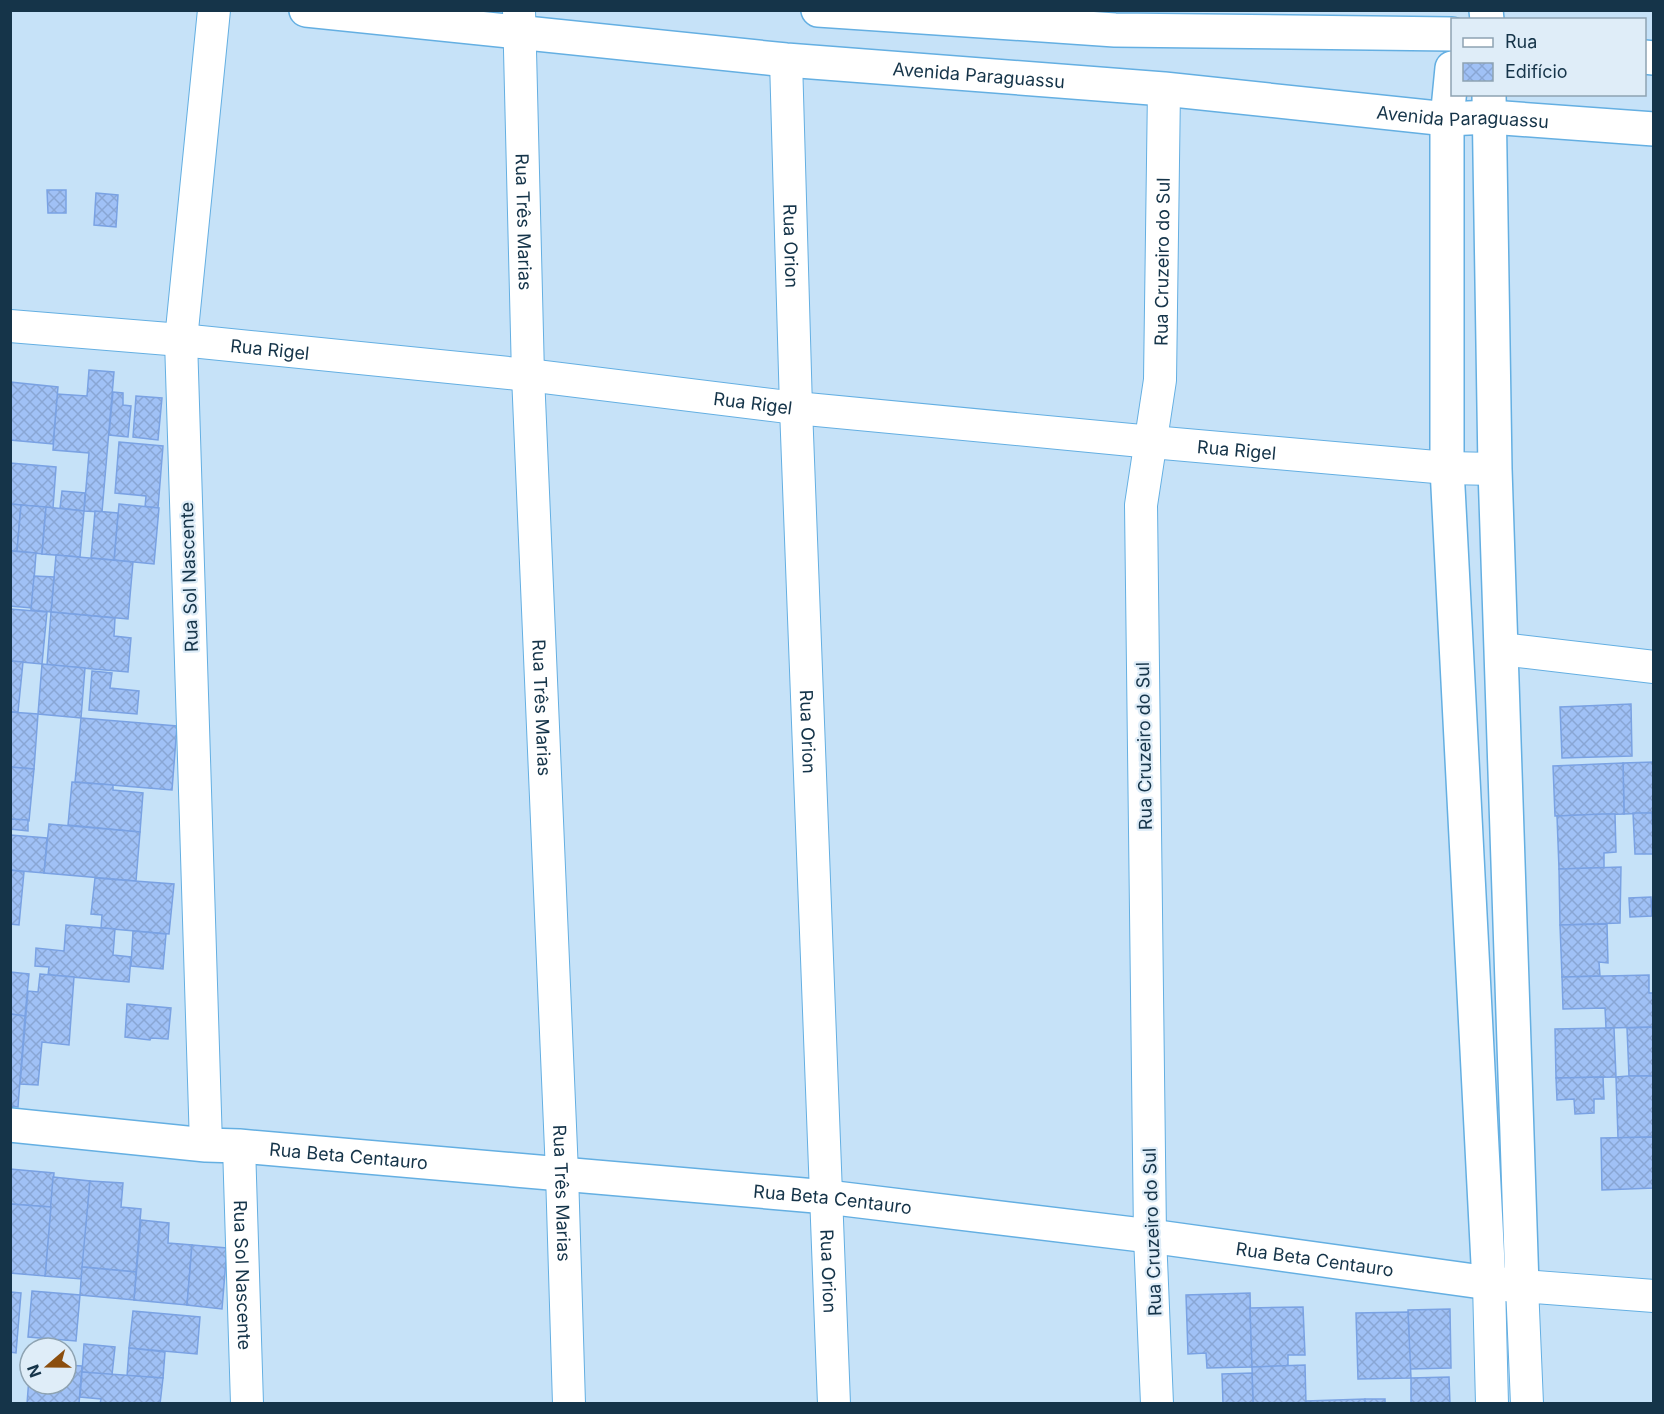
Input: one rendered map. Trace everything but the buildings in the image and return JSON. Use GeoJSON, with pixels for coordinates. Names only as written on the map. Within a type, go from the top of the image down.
{"type":"FeatureCollection","features":[{"type":"Feature","properties":{"kind":"street","name":"Rua Sol Nascente"},"geometry":{"type":"LineString","coordinates":[[206,1145],[181,340],[214,10]]}},
{"type":"Feature","properties":{"kind":"street","name":"Avenida Paraguassu"},"geometry":{"type":"LineString","coordinates":[[306,10],[520,21],[786,60],[1164,89],[1447,119],[1490,106],[1653,129]]}},
{"type":"Feature","properties":{"kind":"street"},"geometry":{"type":"LineString","coordinates":[[818,10],[1451,34]]}},
{"type":"Feature","properties":{"kind":"street","name":"Rua Três Marias"},"geometry":{"type":"LineString","coordinates":[[520,21],[528,375],[562,1173],[569,1404]]}},
{"type":"Feature","properties":{"kind":"street","name":"Rua Orion"},"geometry":{"type":"LineString","coordinates":[[786,60],[796,408],[834,1404]]}},
{"type":"Feature","properties":{"kind":"street"},"geometry":{"type":"LineString","coordinates":[[1451,78],[1447,119],[1447,468],[1489,1283],[1492,1404]]}},
{"type":"Feature","properties":{"kind":"street","name":"Rua Cruzeiro do Sul"},"geometry":{"type":"LineString","coordinates":[[1157,1404],[1150,1236],[1141,505],[1160,380],[1164,89]]}},
{"type":"Feature","properties":{"kind":"street"},"geometry":{"type":"LineString","coordinates":[[1490,106],[1495,469],[1527,1404]]}},
{"type":"Feature","properties":{"kind":"street","name":"Rua Rigel"},"geometry":{"type":"LineString","coordinates":[[10,326],[181,340],[528,375],[796,408],[1447,468],[1495,469]]}},
{"type":"Feature","properties":{"kind":"street"},"geometry":{"type":"LineString","coordinates":[[1501,650],[1653,667]]}},
{"type":"Feature","properties":{"kind":"street","name":"Rua Beta Centauro"},"geometry":{"type":"LineString","coordinates":[[10,1125],[206,1145],[562,1173],[827,1197],[1150,1236],[1489,1283],[1653,1296]]}},
{"type":"Feature","properties":{"kind":"street","name":"Rua Sol Nascente"},"geometry":{"type":"LineString","coordinates":[[239,1146],[247,1404]]}}]}
